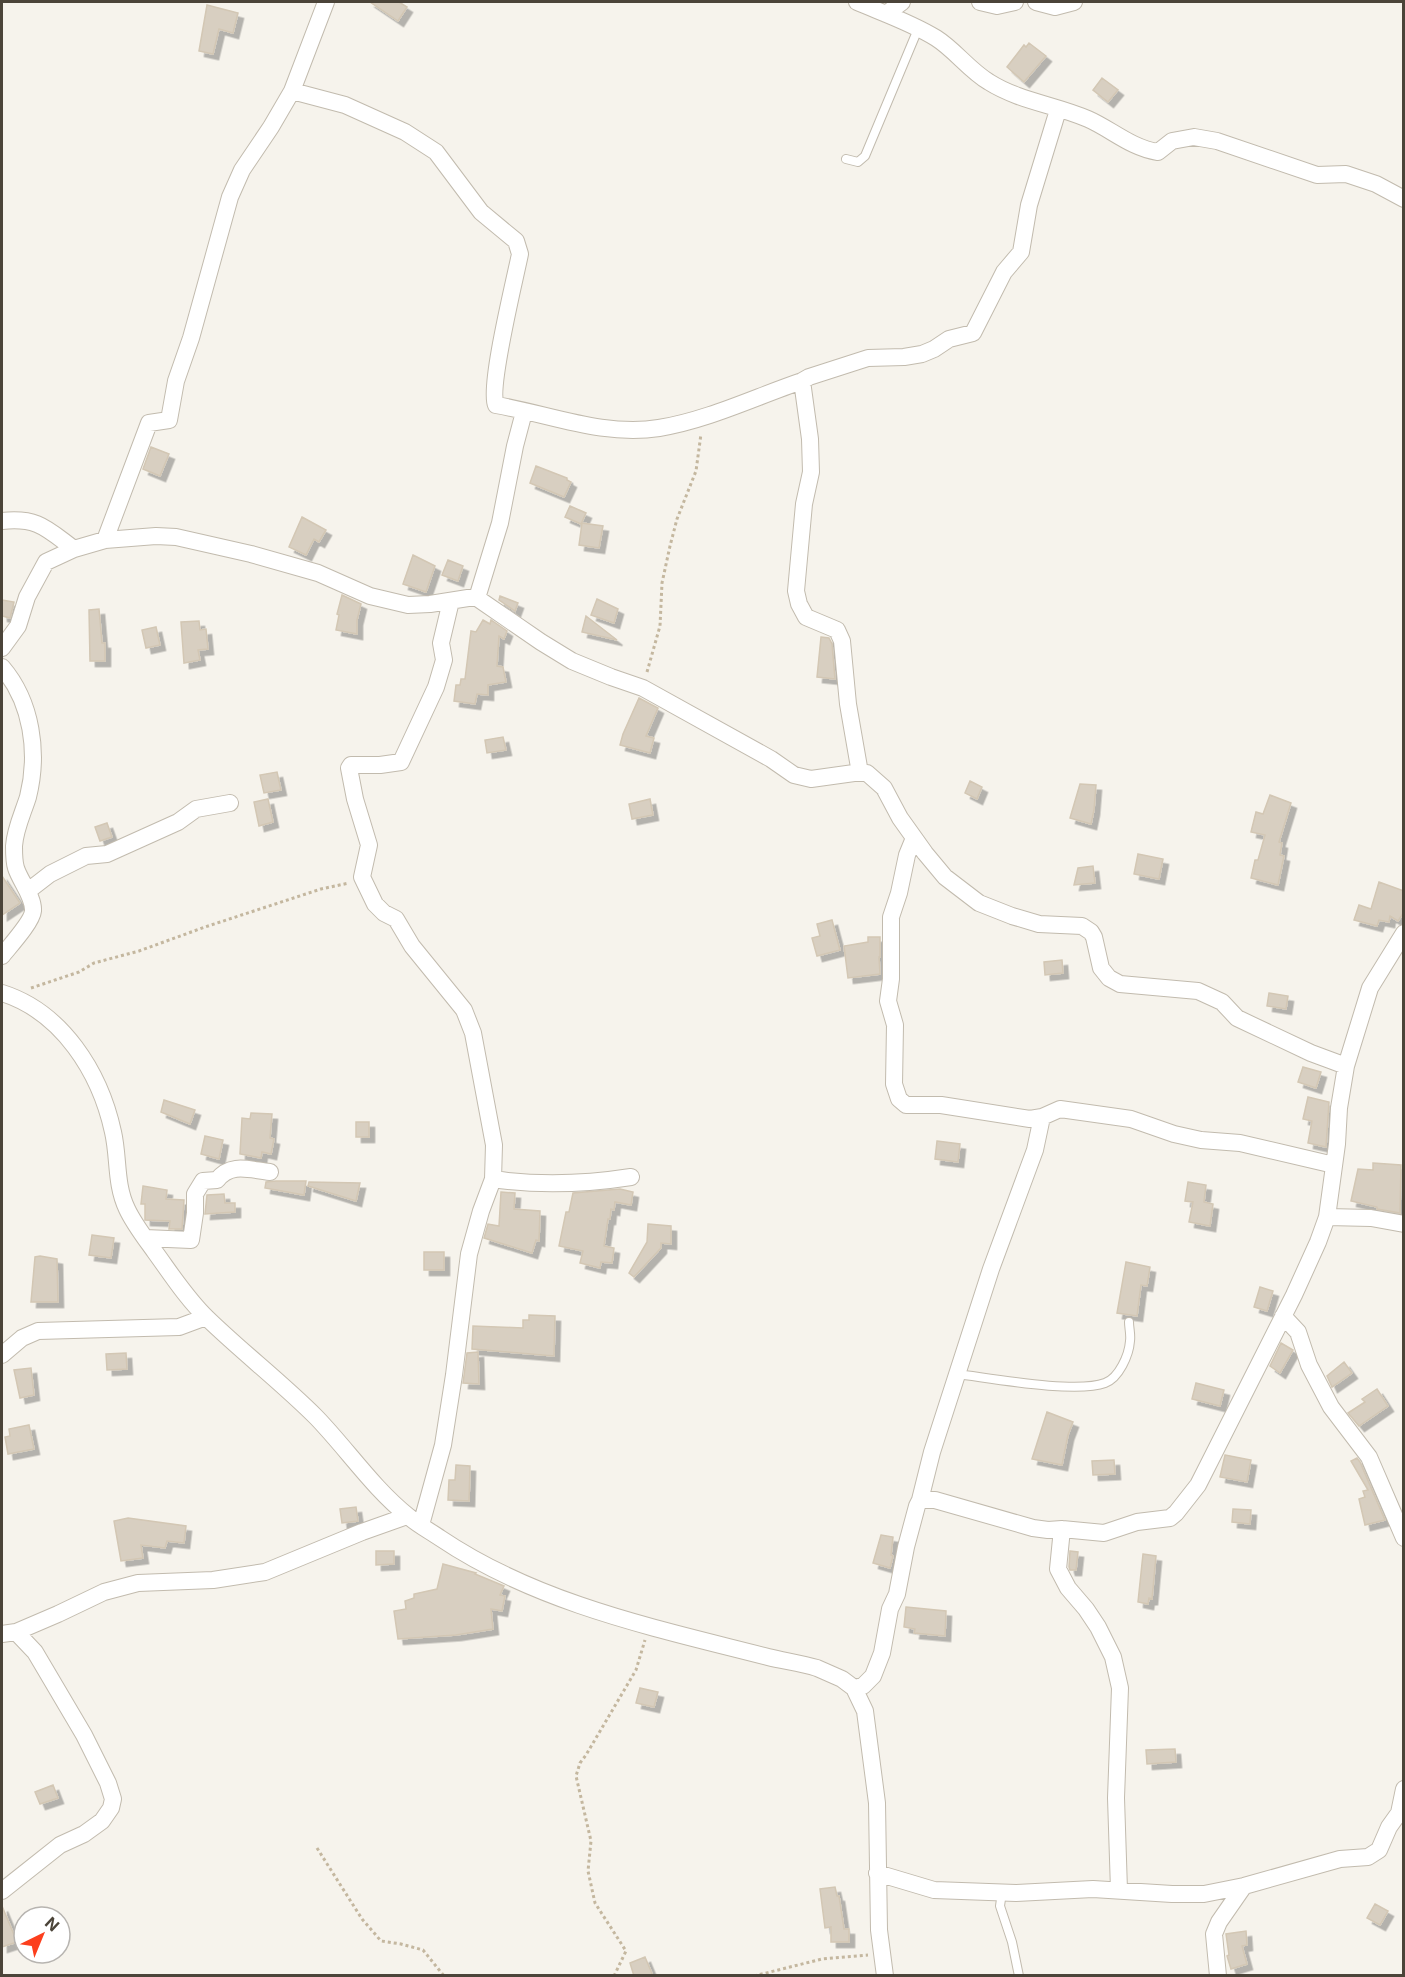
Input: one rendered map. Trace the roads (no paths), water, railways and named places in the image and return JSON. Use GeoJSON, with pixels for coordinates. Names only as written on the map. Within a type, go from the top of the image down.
{"type":"FeatureCollection","features":[{"type":"Feature","properties":{"kind":"street"},"geometry":{"type":"LineString","coordinates":[[105,540],[149,423],[169,420],[176,381],[191,338],[230,197],[242,170],[292,91],[326,2]]}},
{"type":"Feature","properties":{"kind":"street"},"geometry":{"type":"LineString","coordinates":[[857,2],[938,40],[989,82],[1032,101],[1087,119],[1126,141],[1148,150],[1158,152],[1172,141],[1194,137],[1217,141],[1317,175],[1346,174],[1376,184],[1404,199]]}},
{"type":"Feature","properties":{"kind":"street"},"geometry":{"type":"LineString","coordinates":[[886,14],[902,2]]}},
{"type":"Feature","properties":{"kind":"street"},"geometry":{"type":"LineString","coordinates":[[980,2],[997,6],[1015,2]]}},
{"type":"Feature","properties":{"kind":"street"},"geometry":{"type":"LineString","coordinates":[[1036,2],[1055,6],[1074,2]]}},
{"type":"Feature","properties":{"kind":"street"},"geometry":{"type":"LineString","coordinates":[[292,91],[345,105],[405,132],[436,152],[481,212],[516,241],[520,254],[500,351],[494,399],[496,405],[605,428],[630,429],[657,429],[704,417],[809,377],[868,358],[922,354],[949,339],[973,333],[1004,273],[1022,252],[1029,205],[1058,110]]}},
{"type":"Feature","properties":{"kind":"street"},"geometry":{"type":"LineString","coordinates":[[802,381],[810,439],[811,472],[803,515],[796,591],[799,604],[806,617],[837,630],[842,641],[848,704],[860,773]]}},
{"type":"Feature","properties":{"kind":"street"},"geometry":{"type":"LineString","coordinates":[[477,598],[500,523],[514,446],[524,412]]}},
{"type":"Feature","properties":{"kind":"street"},"geometry":{"type":"LineString","coordinates":[[2,521],[34,522],[46,527],[74,549]]}},
{"type":"Feature","properties":{"kind":"street"},"geometry":{"type":"LineString","coordinates":[[2,648],[18,626],[27,597],[46,562],[74,549],[105,540],[156,536],[176,537],[251,554],[318,573],[370,596],[408,604],[477,598],[540,642],[572,661],[643,688],[771,759],[794,775],[811,779],[867,773],[884,788],[914,838],[945,877],[979,903],[1012,916],[1039,924],[1082,926],[1094,937],[1101,968],[1109,978],[1120,984],[1198,991],[1222,1002],[1237,1018],[1311,1053],[1346,1066]]}},
{"type":"Feature","properties":{"kind":"street"},"geometry":{"type":"LineString","coordinates":[[414,1521],[442,1445],[456,1364],[469,1254],[493,1179],[494,1145],[473,1033],[464,1010],[412,946],[396,919],[384,913],[375,904],[362,877],[369,845],[349,768],[351,765],[401,762],[436,687],[444,660],[441,643],[452,601]]}},
{"type":"Feature","properties":{"kind":"street"},"geometry":{"type":"LineString","coordinates":[[2,667],[19,693],[27,716],[34,750],[28,795],[14,845],[15,867],[28,891],[33,911],[29,920],[2,956]]}},
{"type":"Feature","properties":{"kind":"street"},"geometry":{"type":"LineString","coordinates":[[28,891],[50,874],[86,856],[107,854],[178,822],[196,809],[230,803]]}},
{"type":"Feature","properties":{"kind":"street"},"geometry":{"type":"LineString","coordinates":[[914,838],[907,855],[891,917],[891,979],[888,1001],[895,1025],[894,1084],[898,1099],[906,1105],[941,1105],[1030,1119],[1042,1117],[1060,1109],[1131,1119],[1174,1134],[1201,1140],[1240,1143],[1334,1165]]}},
{"type":"Feature","properties":{"kind":"street"},"geometry":{"type":"LineString","coordinates":[[920,1500],[935,1500],[1033,1528],[1104,1533],[1137,1522],[1170,1518],[1176,1513],[1198,1485],[1318,1242],[1327,1217],[1346,1066],[1370,988],[1404,933]]}},
{"type":"Feature","properties":{"kind":"street"},"geometry":{"type":"LineString","coordinates":[[2,993],[20,999],[50,1021],[73,1042],[104,1100],[114,1133],[119,1188],[127,1209],[145,1238],[187,1295],[206,1317],[316,1417],[369,1477],[414,1521],[496,1572],[598,1612],[817,1668],[842,1679],[854,1688],[866,1711],[877,1803],[879,1930],[885,1976]]}},
{"type":"Feature","properties":{"kind":"street"},"geometry":{"type":"LineString","coordinates":[[854,1688],[863,1686],[873,1676],[882,1653],[890,1610],[897,1594],[906,1547],[932,1452],[991,1269],[1035,1150],[1042,1117]]}},
{"type":"Feature","properties":{"kind":"street"},"geometry":{"type":"LineString","coordinates":[[145,1238],[191,1240],[195,1194],[203,1181],[217,1180],[223,1172],[234,1168],[270,1172]]}},
{"type":"Feature","properties":{"kind":"street"},"geometry":{"type":"LineString","coordinates":[[493,1179],[522,1184],[566,1183],[631,1177]]}},
{"type":"Feature","properties":{"kind":"street"},"geometry":{"type":"LineString","coordinates":[[1327,1217],[1371,1218],[1404,1224]]}},
{"type":"Feature","properties":{"kind":"street"},"geometry":{"type":"LineString","coordinates":[[1283,1316],[1298,1332],[1309,1365],[1331,1407],[1369,1457],[1404,1538]]}},
{"type":"Feature","properties":{"kind":"street"},"geometry":{"type":"LineString","coordinates":[[2,1354],[22,1338],[38,1331],[179,1327],[206,1317]]}},
{"type":"Feature","properties":{"kind":"street"},"geometry":{"type":"LineString","coordinates":[[9,1633],[58,1614],[104,1592],[138,1583],[213,1580],[265,1572],[363,1532],[414,1521]]}},
{"type":"Feature","properties":{"kind":"street"},"geometry":{"type":"LineString","coordinates":[[1062,1529],[1058,1569],[1068,1588],[1098,1627],[1113,1656],[1120,1688],[1116,1798],[1119,1890]]}},
{"type":"Feature","properties":{"kind":"street"},"geometry":{"type":"LineString","coordinates":[[2,1891],[60,1845],[84,1834],[102,1821],[111,1808],[113,1800],[108,1783],[84,1735],[35,1652],[9,1633]]}},
{"type":"Feature","properties":{"kind":"street"},"geometry":{"type":"LineString","coordinates":[[878,1873],[934,1890],[1002,1892],[1093,1889],[1204,1894],[1244,1886],[1340,1859],[1368,1857],[1380,1850],[1389,1827],[1399,1814],[1404,1789]]}},
{"type":"Feature","properties":{"kind":"street"},"geometry":{"type":"LineString","coordinates":[[1218,1976],[1214,1934],[1219,1922],[1244,1886]]}},
{"type":"Feature","properties":{"kind":"lane"},"geometry":{"type":"LineString","coordinates":[[846,159],[858,162],[866,156],[918,29]]}},
{"type":"Feature","properties":{"kind":"lane"},"geometry":{"type":"LineString","coordinates":[[957,1374],[1052,1385],[1090,1386],[1107,1383],[1122,1366],[1130,1342],[1129,1323]]}},
{"type":"Feature","properties":{"kind":"lane"},"geometry":{"type":"LineString","coordinates":[[1002,1892],[1000,1906],[1012,1942],[1019,1976]]}}]}
